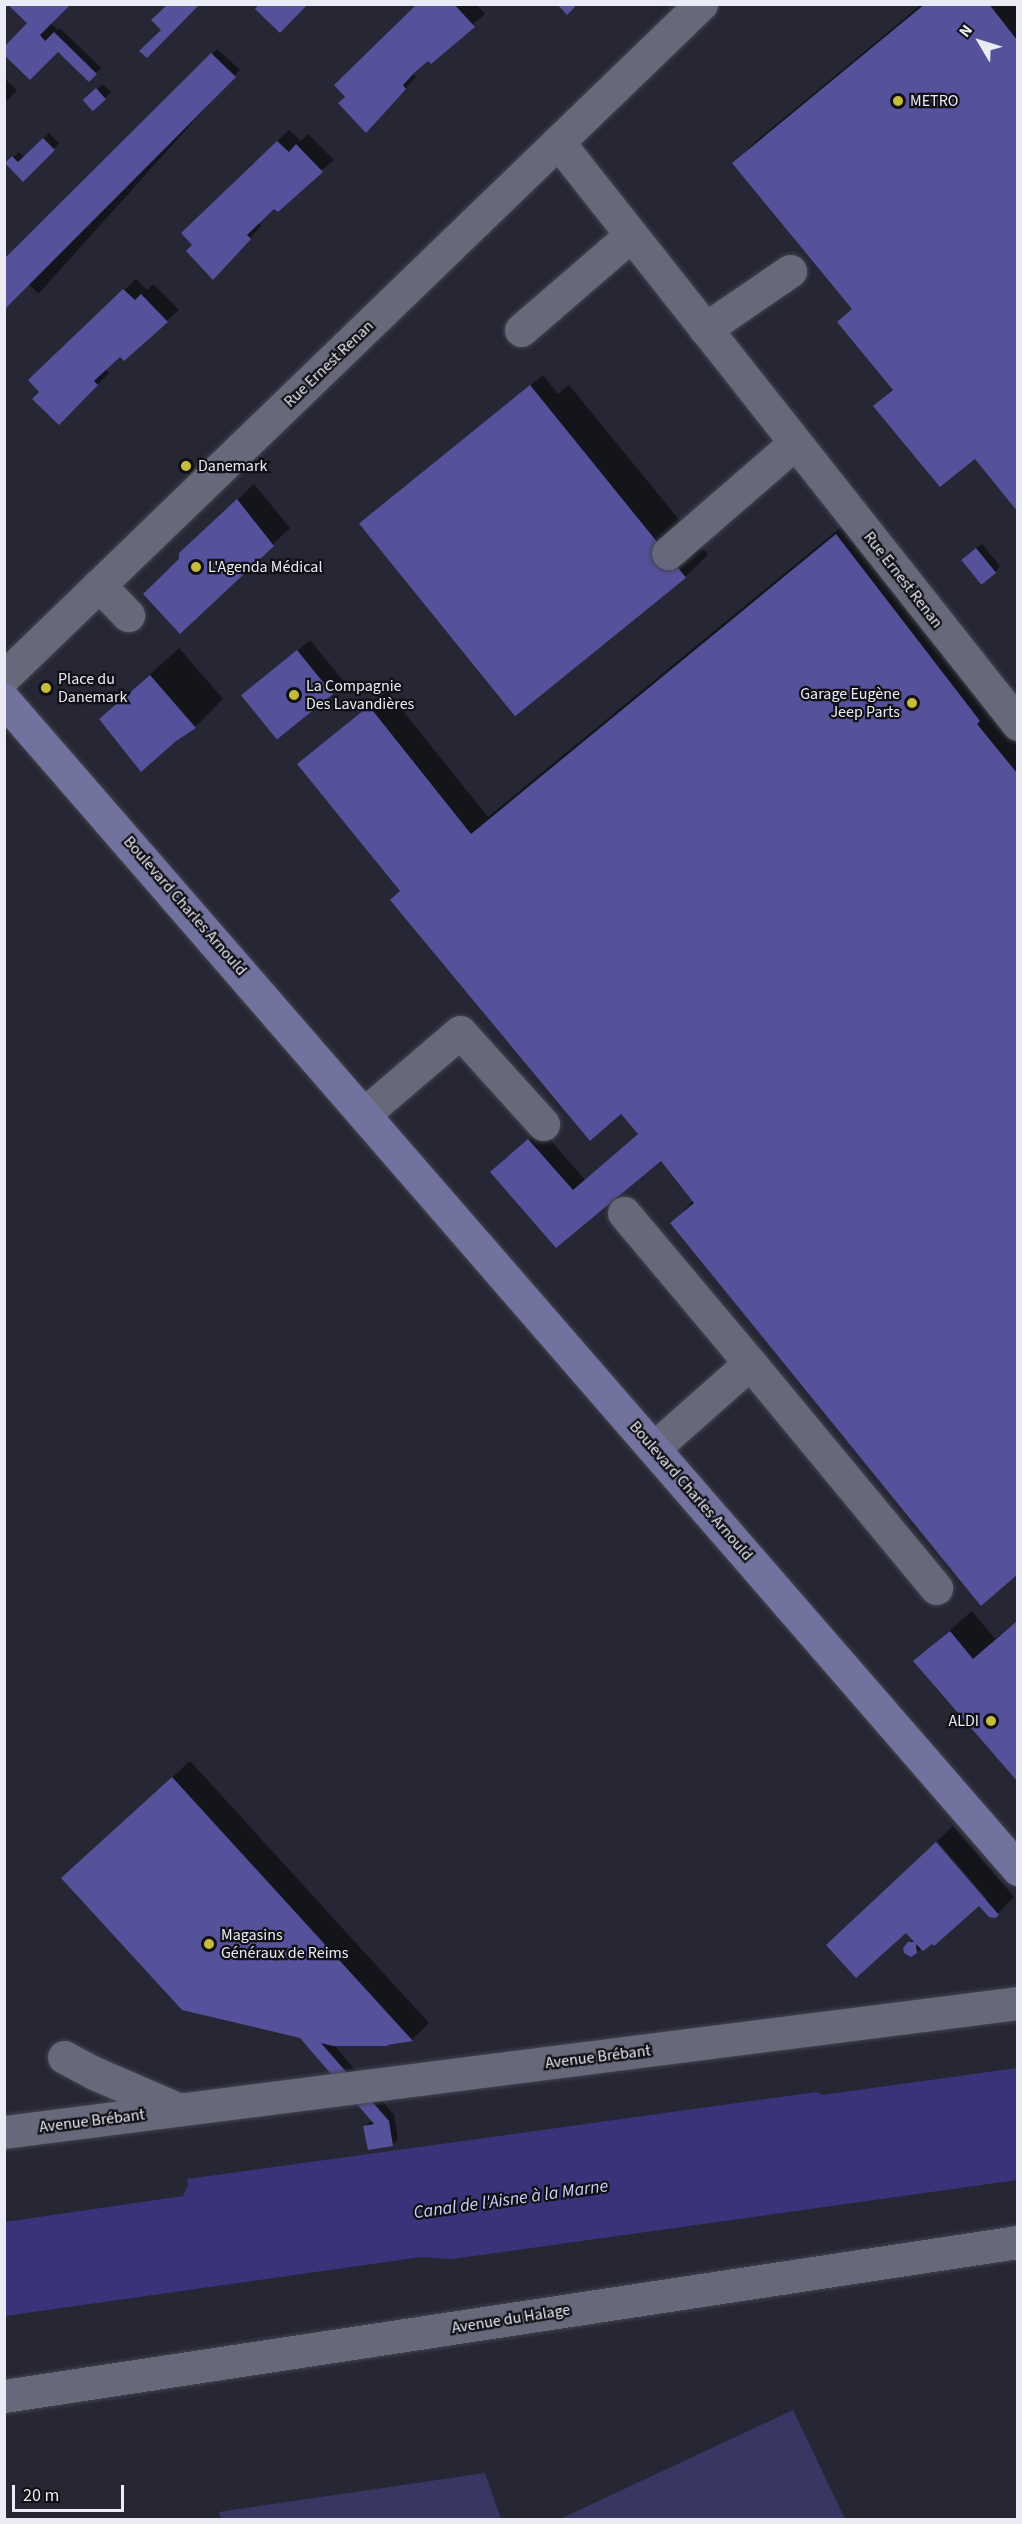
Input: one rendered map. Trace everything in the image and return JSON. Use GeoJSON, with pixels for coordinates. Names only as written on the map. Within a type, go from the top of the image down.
{"type":"FeatureCollection","features":[{"type":"Feature","properties":{"kind":"main road","name":"Boulevard Charles Arnould"},"geometry":{"type":"LineString","coordinates":[[4,700],[1017,1869]]}},
{"type":"Feature","properties":{"kind":"street","name":"Rue Ernest Renan"},"geometry":{"type":"LineString","coordinates":[[4,677],[701,4]]}},
{"type":"Feature","properties":{"kind":"street","name":"Rue Ernest Renan"},"geometry":{"type":"LineString","coordinates":[[558,142],[1015,718]]}},
{"type":"Feature","properties":{"kind":"street"},"geometry":{"type":"LineString","coordinates":[[521,330],[631,236]]}},
{"type":"Feature","properties":{"kind":"street"},"geometry":{"type":"LineString","coordinates":[[705,329],[790,271]]}},
{"type":"Feature","properties":{"kind":"street"},"geometry":{"type":"LineString","coordinates":[[668,553],[795,443]]}},
{"type":"Feature","properties":{"kind":"street"},"geometry":{"type":"LineString","coordinates":[[99,585],[128,615]]}},
{"type":"Feature","properties":{"kind":"street"},"geometry":{"type":"LineString","coordinates":[[364,1114],[460,1032],[543,1124]]}},
{"type":"Feature","properties":{"kind":"street"},"geometry":{"type":"LineString","coordinates":[[624,1212],[936,1588]]}},
{"type":"Feature","properties":{"kind":"street"},"geometry":{"type":"LineString","coordinates":[[654,1448],[750,1363]]}},
{"type":"Feature","properties":{"kind":"street","name":"Avenue Brébant"},"geometry":{"type":"LineString","coordinates":[[4,2132],[1017,2003]]}},
{"type":"Feature","properties":{"kind":"street","name":"Avenue Brébant"},"geometry":{"type":"LineString","coordinates":[[64,2057],[94,2073],[179,2110]]}},
{"type":"Feature","properties":{"kind":"street","name":"Avenue du Halage"},"geometry":{"type":"LineString","coordinates":[[4,2396],[1017,2242]]}},
{"type":"Feature","properties":{"kind":"shaded area"},"geometry":{"type":"Polygon","coordinates":[[[793,2410],[845,2519],[560,2519],[793,2410]]]}},
{"type":"Feature","properties":{"kind":"shaded area"},"geometry":{"type":"Polygon","coordinates":[[[485,2473],[501,2519],[221,2520],[219,2512],[485,2473]]]}},
{"type":"Feature","properties":{"kind":"water","name":"Canal de l'Aisne à la Marne"},"geometry":{"type":"Polygon","coordinates":[[[1017,2068],[1017,2180],[452,2259],[421,2257],[5,2316],[5,2222],[183,2196],[188,2185],[187,2179],[817,2092],[822,2095],[1017,2068]]]}},
{"type":"Feature","properties":{"kind":"building"},"geometry":{"type":"Polygon","coordinates":[[[7,4],[71,4],[40,35],[45,41],[54,32],[97,74],[89,82],[58,52],[30,80],[4,55],[4,47],[27,23],[7,4]]]}},
{"type":"Feature","properties":{"kind":"building"},"geometry":{"type":"Polygon","coordinates":[[[168,4],[200,4],[147,58],[139,51],[161,30],[151,20],[168,4]]]}},
{"type":"Feature","properties":{"kind":"building"},"geometry":{"type":"Polygon","coordinates":[[[259,4],[308,4],[280,33],[255,9],[259,4]]]}},
{"type":"Feature","properties":{"kind":"building"},"geometry":{"type":"Polygon","coordinates":[[[417,4],[454,4],[475,27],[431,64],[428,61],[415,72],[403,85],[406,89],[366,133],[338,103],[345,97],[334,85],[417,4]]]}},
{"type":"Feature","properties":{"kind":"building"},"geometry":{"type":"Polygon","coordinates":[[[557,4],[573,4],[575,7],[567,15],[557,4]]]}},
{"type":"Feature","properties":{"kind":"building"},"geometry":{"type":"Polygon","coordinates":[[[925,4],[989,4],[1017,40],[1017,511],[975,459],[940,487],[873,406],[893,390],[837,322],[852,309],[732,163],[925,4]]]}},
{"type":"Feature","properties":{"kind":"building"},"geometry":{"type":"Polygon","coordinates":[[[211,53],[236,77],[4,310],[4,259],[211,53]]]}},
{"type":"Feature","properties":{"kind":"building"},"geometry":{"type":"Polygon","coordinates":[[[96,88],[106,99],[93,111],[83,100],[96,88]]]}},
{"type":"Feature","properties":{"kind":"building"},"geometry":{"type":"Polygon","coordinates":[[[43,138],[55,150],[23,182],[5,163],[12,156],[18,162],[43,138]]]}},
{"type":"Feature","properties":{"kind":"building"},"geometry":{"type":"Polygon","coordinates":[[[277,141],[289,152],[296,144],[323,172],[278,212],[274,209],[247,235],[251,239],[213,280],[186,251],[192,245],[181,233],[277,141]]]}},
{"type":"Feature","properties":{"kind":"building"},"geometry":{"type":"Polygon","coordinates":[[[123,289],[135,300],[141,294],[168,322],[124,361],[120,357],[94,381],[98,385],[59,425],[32,399],[39,392],[28,380],[123,289]]]}},
{"type":"Feature","properties":{"kind":"building"},"geometry":{"type":"Polygon","coordinates":[[[530,385],[686,578],[515,716],[359,523],[530,385]]]}},
{"type":"Feature","properties":{"kind":"building"},"geometry":{"type":"Polygon","coordinates":[[[237,499],[274,546],[180,634],[143,594],[179,559],[179,553],[237,499]]]}},
{"type":"Feature","properties":{"kind":"building"},"geometry":{"type":"Polygon","coordinates":[[[836,534],[980,721],[977,724],[1017,773],[1017,1575],[981,1606],[670,1223],[694,1203],[661,1161],[556,1248],[490,1172],[528,1139],[573,1190],[638,1134],[621,1114],[590,1141],[390,900],[400,891],[297,764],[369,706],[471,834],[836,534]]]}},
{"type":"Feature","properties":{"kind":"building"},"geometry":{"type":"Polygon","coordinates":[[[976,548],[996,573],[981,585],[961,560],[976,548]]]}},
{"type":"Feature","properties":{"kind":"building"},"geometry":{"type":"Polygon","coordinates":[[[297,650],[333,694],[277,740],[241,695],[297,650]]]}},
{"type":"Feature","properties":{"kind":"building"},"geometry":{"type":"Polygon","coordinates":[[[150,675],[196,728],[176,741],[141,772],[99,719],[150,675]]]}},
{"type":"Feature","properties":{"kind":"building","name":"ALDI"},"geometry":{"type":"Polygon","coordinates":[[[1017,1621],[1017,1781],[913,1661],[950,1631],[973,1659],[1017,1621]]]}},
{"type":"Feature","properties":{"kind":"building","name":"Magasins Généraux de Reims"},"geometry":{"type":"Polygon","coordinates":[[[172,1777],[413,2041],[387,2045],[389,2046],[333,2046],[321,2043],[389,2121],[393,2146],[368,2150],[363,2126],[374,2124],[300,2038],[182,2010],[61,1878],[172,1777]]]}},
{"type":"Feature","properties":{"kind":"building"},"geometry":{"type":"Polygon","coordinates":[[[936,1842],[999,1915],[995,1918],[989,1917],[979,1906],[934,1946],[932,1944],[923,1951],[916,1944],[917,1953],[911,1957],[904,1953],[903,1948],[908,1942],[914,1942],[906,1933],[856,1978],[826,1945],[936,1842]]]}},
{"type":"Feature","properties":{"kind":"place","name":"METRO"},"geometry":{"type":"Point","coordinates":[898,101]}},
{"type":"Feature","properties":{"kind":"place","name":"Danemark"},"geometry":{"type":"Point","coordinates":[186,466]}},
{"type":"Feature","properties":{"kind":"place","name":"L'Agenda Médical"},"geometry":{"type":"Point","coordinates":[196,567]}},
{"type":"Feature","properties":{"kind":"place","name":"Place du Danemark"},"geometry":{"type":"Point","coordinates":[46,688]}},
{"type":"Feature","properties":{"kind":"place","name":"La Compagnie Des Lavandières"},"geometry":{"type":"Point","coordinates":[294,695]}},
{"type":"Feature","properties":{"kind":"place","name":"Garage Eugène Jeep Parts"},"geometry":{"type":"Point","coordinates":[912,703]}},
{"type":"Feature","properties":{"kind":"place","name":"ALDI"},"geometry":{"type":"Point","coordinates":[991,1721]}},
{"type":"Feature","properties":{"kind":"place","name":"Magasins Généraux de Reims"},"geometry":{"type":"Point","coordinates":[209,1944]}}]}
